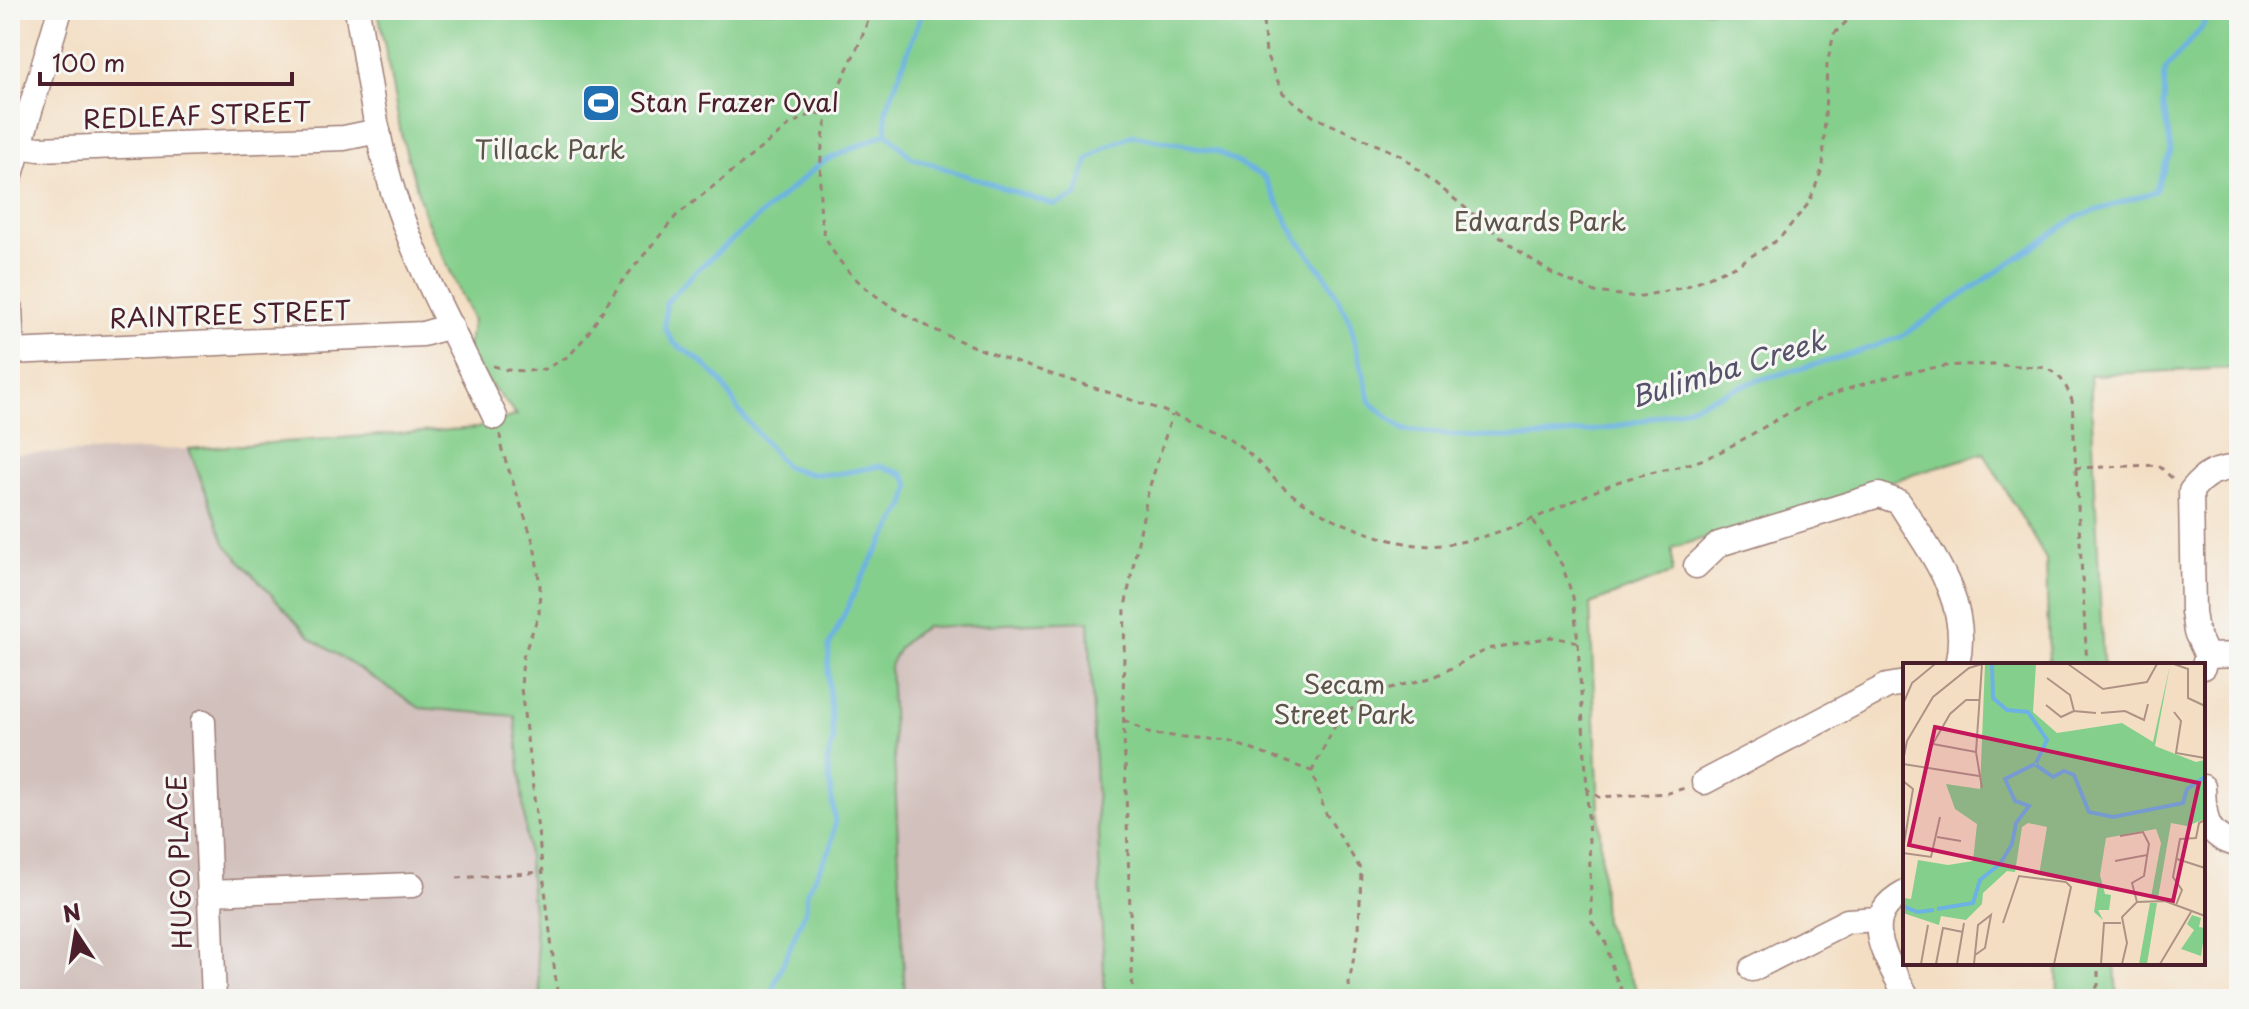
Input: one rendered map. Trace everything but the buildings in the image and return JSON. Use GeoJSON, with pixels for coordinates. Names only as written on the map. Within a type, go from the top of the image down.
{"type":"FeatureCollection","features":[{"type":"Feature","properties":{"kind":"street"},"geometry":{"type":"LineString","coordinates":[[10,178],[60,10]]}},
{"type":"Feature","properties":{"kind":"street"},"geometry":{"type":"LineString","coordinates":[[357,10],[378,131],[394,194],[412,244],[495,417]]}},
{"type":"Feature","properties":{"kind":"street","name":"REDLEAF STREET"},"geometry":{"type":"LineString","coordinates":[[18,146],[39,149],[344,138],[378,131]]}},
{"type":"Feature","properties":{"kind":"street"},"geometry":{"type":"LineString","coordinates":[[10,308],[11,352]]}},
{"type":"Feature","properties":{"kind":"street","name":"RAINTREE STREET"},"geometry":{"type":"LineString","coordinates":[[11,352],[423,334],[451,326]]}},
{"type":"Feature","properties":{"kind":"street"},"geometry":{"type":"LineString","coordinates":[[2239,467],[2219,469],[2203,476],[2191,491],[2196,632],[2205,662],[2239,655]]}},
{"type":"Feature","properties":{"kind":"street"},"geometry":{"type":"LineString","coordinates":[[1696,566],[1719,544],[1879,495],[1899,502],[1950,584],[1958,606],[1960,653],[1958,663]]}},
{"type":"Feature","properties":{"kind":"street"},"geometry":{"type":"LineString","coordinates":[[1704,782],[1887,686],[1903,683]]}},
{"type":"Feature","properties":{"kind":"street","name":"HUGO PLACE"},"geometry":{"type":"LineString","coordinates":[[203,722],[214,999]]}},
{"type":"Feature","properties":{"kind":"street"},"geometry":{"type":"LineString","coordinates":[[2205,816],[2213,833],[2225,842],[2239,845]]}},
{"type":"Feature","properties":{"kind":"street"},"geometry":{"type":"LineString","coordinates":[[209,893],[412,885]]}},
{"type":"Feature","properties":{"kind":"street"},"geometry":{"type":"LineString","coordinates":[[1903,893],[1891,899],[1878,919],[1877,935],[1908,999]]}},
{"type":"Feature","properties":{"kind":"street"},"geometry":{"type":"LineString","coordinates":[[1752,969],[1847,921],[1878,919]]}},
{"type":"Feature","properties":{"kind":"path"},"geometry":{"type":"LineString","coordinates":[[871,10],[867,28],[824,130],[821,216],[825,237],[853,278],[881,300],[912,318],[954,338],[1172,415],[1229,439],[1256,458],[1279,484],[1305,505],[1385,539],[1435,546],[1495,535],[1627,478],[1673,470],[1702,460],[1790,413],[1884,378],[1946,366],[2041,367],[2063,378],[2072,400],[2087,663]]}},
{"type":"Feature","properties":{"kind":"path"},"geometry":{"type":"LineString","coordinates":[[1262,10],[1266,54],[1283,93],[1314,117],[1402,156],[1513,247],[1553,274],[1595,292],[1637,297],[1685,287],[1737,265],[1779,239],[1809,203],[1823,167],[1827,64],[1834,34],[1858,10]]}},
{"type":"Feature","properties":{"kind":"path"},"geometry":{"type":"LineString","coordinates":[[466,357],[508,370],[529,371],[559,363],[587,335],[620,284],[676,216],[790,125],[813,113],[828,115]]}},
{"type":"Feature","properties":{"kind":"path"},"geometry":{"type":"LineString","coordinates":[[1133,999],[1124,720],[1125,607],[1148,492],[1172,415]]}},
{"type":"Feature","properties":{"kind":"path"},"geometry":{"type":"LineString","coordinates":[[495,417],[500,428],[501,447],[534,544],[540,586],[539,614],[523,657],[521,688],[558,999]]}},
{"type":"Feature","properties":{"kind":"path"},"geometry":{"type":"LineString","coordinates":[[2075,468],[2158,465],[2182,487],[2191,491]]}},
{"type":"Feature","properties":{"kind":"path"},"geometry":{"type":"LineString","coordinates":[[1533,520],[1566,576],[1573,597],[1587,789],[1592,922],[1605,940],[1614,974],[1626,999]]}},
{"type":"Feature","properties":{"kind":"path"},"geometry":{"type":"LineString","coordinates":[[1350,999],[1349,983],[1359,930],[1361,870],[1325,812],[1312,771],[1339,718],[1375,692],[1434,677],[1488,649],[1551,637],[1578,642]]}},
{"type":"Feature","properties":{"kind":"path"},"geometry":{"type":"LineString","coordinates":[[1124,720],[1151,734],[1228,741],[1312,771]]}},
{"type":"Feature","properties":{"kind":"path"},"geometry":{"type":"LineString","coordinates":[[1587,789],[1599,797],[1668,793],[1704,782]]}},
{"type":"Feature","properties":{"kind":"path"},"geometry":{"type":"LineString","coordinates":[[457,878],[543,872]]}},
{"type":"Feature","properties":{"kind":"path"},"geometry":{"type":"LineString","coordinates":[[2090,999],[2098,985],[2098,965]]}},
{"type":"Feature","properties":{"kind":"path"},"geometry":{"type":"LineString","coordinates":[[1565,999],[1597,995],[1610,999]]}},
{"type":"Feature","properties":{"kind":"shaded area"},"geometry":{"type":"Polygon","coordinates":[[[189,449],[226,545],[420,708],[516,716],[541,999],[10,999],[10,454],[189,449]]]}},
{"type":"Feature","properties":{"kind":"shaded area"},"geometry":{"type":"Polygon","coordinates":[[[1090,621],[1106,999],[905,999],[890,666],[897,649],[909,636],[926,627],[1090,621]]]}},
{"type":"Feature","properties":{"kind":"green space"},"geometry":{"type":"Polygon","coordinates":[[[378,10],[2239,10],[2239,331],[2232,332],[2232,368],[2090,375],[2103,663],[2049,663],[2046,559],[1984,453],[1672,548],[1672,573],[1590,604],[1604,923],[1642,999],[1105,999],[1089,621],[926,627],[913,634],[893,659],[890,666],[905,999],[541,999],[515,716],[420,708],[311,638],[226,545],[189,449],[477,428],[517,415],[466,357],[473,320],[425,217],[401,134],[378,10]]]}},
{"type":"Feature","properties":{"kind":"green space"},"geometry":{"type":"Polygon","coordinates":[[[2057,965],[2115,965],[2117,999],[2058,999],[2057,965]]]}},
{"type":"Feature","properties":{"kind":"waterway","name":"Bulimba Creek"},"geometry":{"type":"LineString","coordinates":[[923,10],[886,111],[887,133],[911,157],[1054,205],[1077,196],[1088,160],[1106,147],[1133,135],[1216,151],[1264,177],[1296,237],[1328,279],[1350,322],[1371,403],[1404,430],[1478,437],[1543,437],[1611,428],[1678,411],[1758,380],[1901,337],[2077,217],[2156,191],[2171,151],[2164,107],[2165,70],[2200,30],[2212,10]]}},
{"type":"Feature","properties":{"kind":"waterway"},"geometry":{"type":"LineString","coordinates":[[772,999],[775,983],[806,909],[807,892],[831,847],[835,823],[827,763],[833,740],[829,646],[862,577],[905,505],[910,486],[903,474],[881,466],[837,474],[810,474],[785,466],[739,411],[722,382],[701,361],[674,343],[665,328],[666,303],[696,271],[822,162],[887,133]]}},
{"type":"Feature","properties":{"kind":"place","name":"Stan Frazer Oval"},"geometry":{"type":"Point","coordinates":[601,103]}},
{"type":"Feature","properties":{"kind":"park label","name":"Tillack Park"},"geometry":{"type":"Point","coordinates":[550,150]}},
{"type":"Feature","properties":{"kind":"park label","name":"Edwards Park"},"geometry":{"type":"Point","coordinates":[1540,222]}},
{"type":"Feature","properties":{"kind":"park label","name":"Secam Street Park"},"geometry":{"type":"Point","coordinates":[1344,700]}}]}
